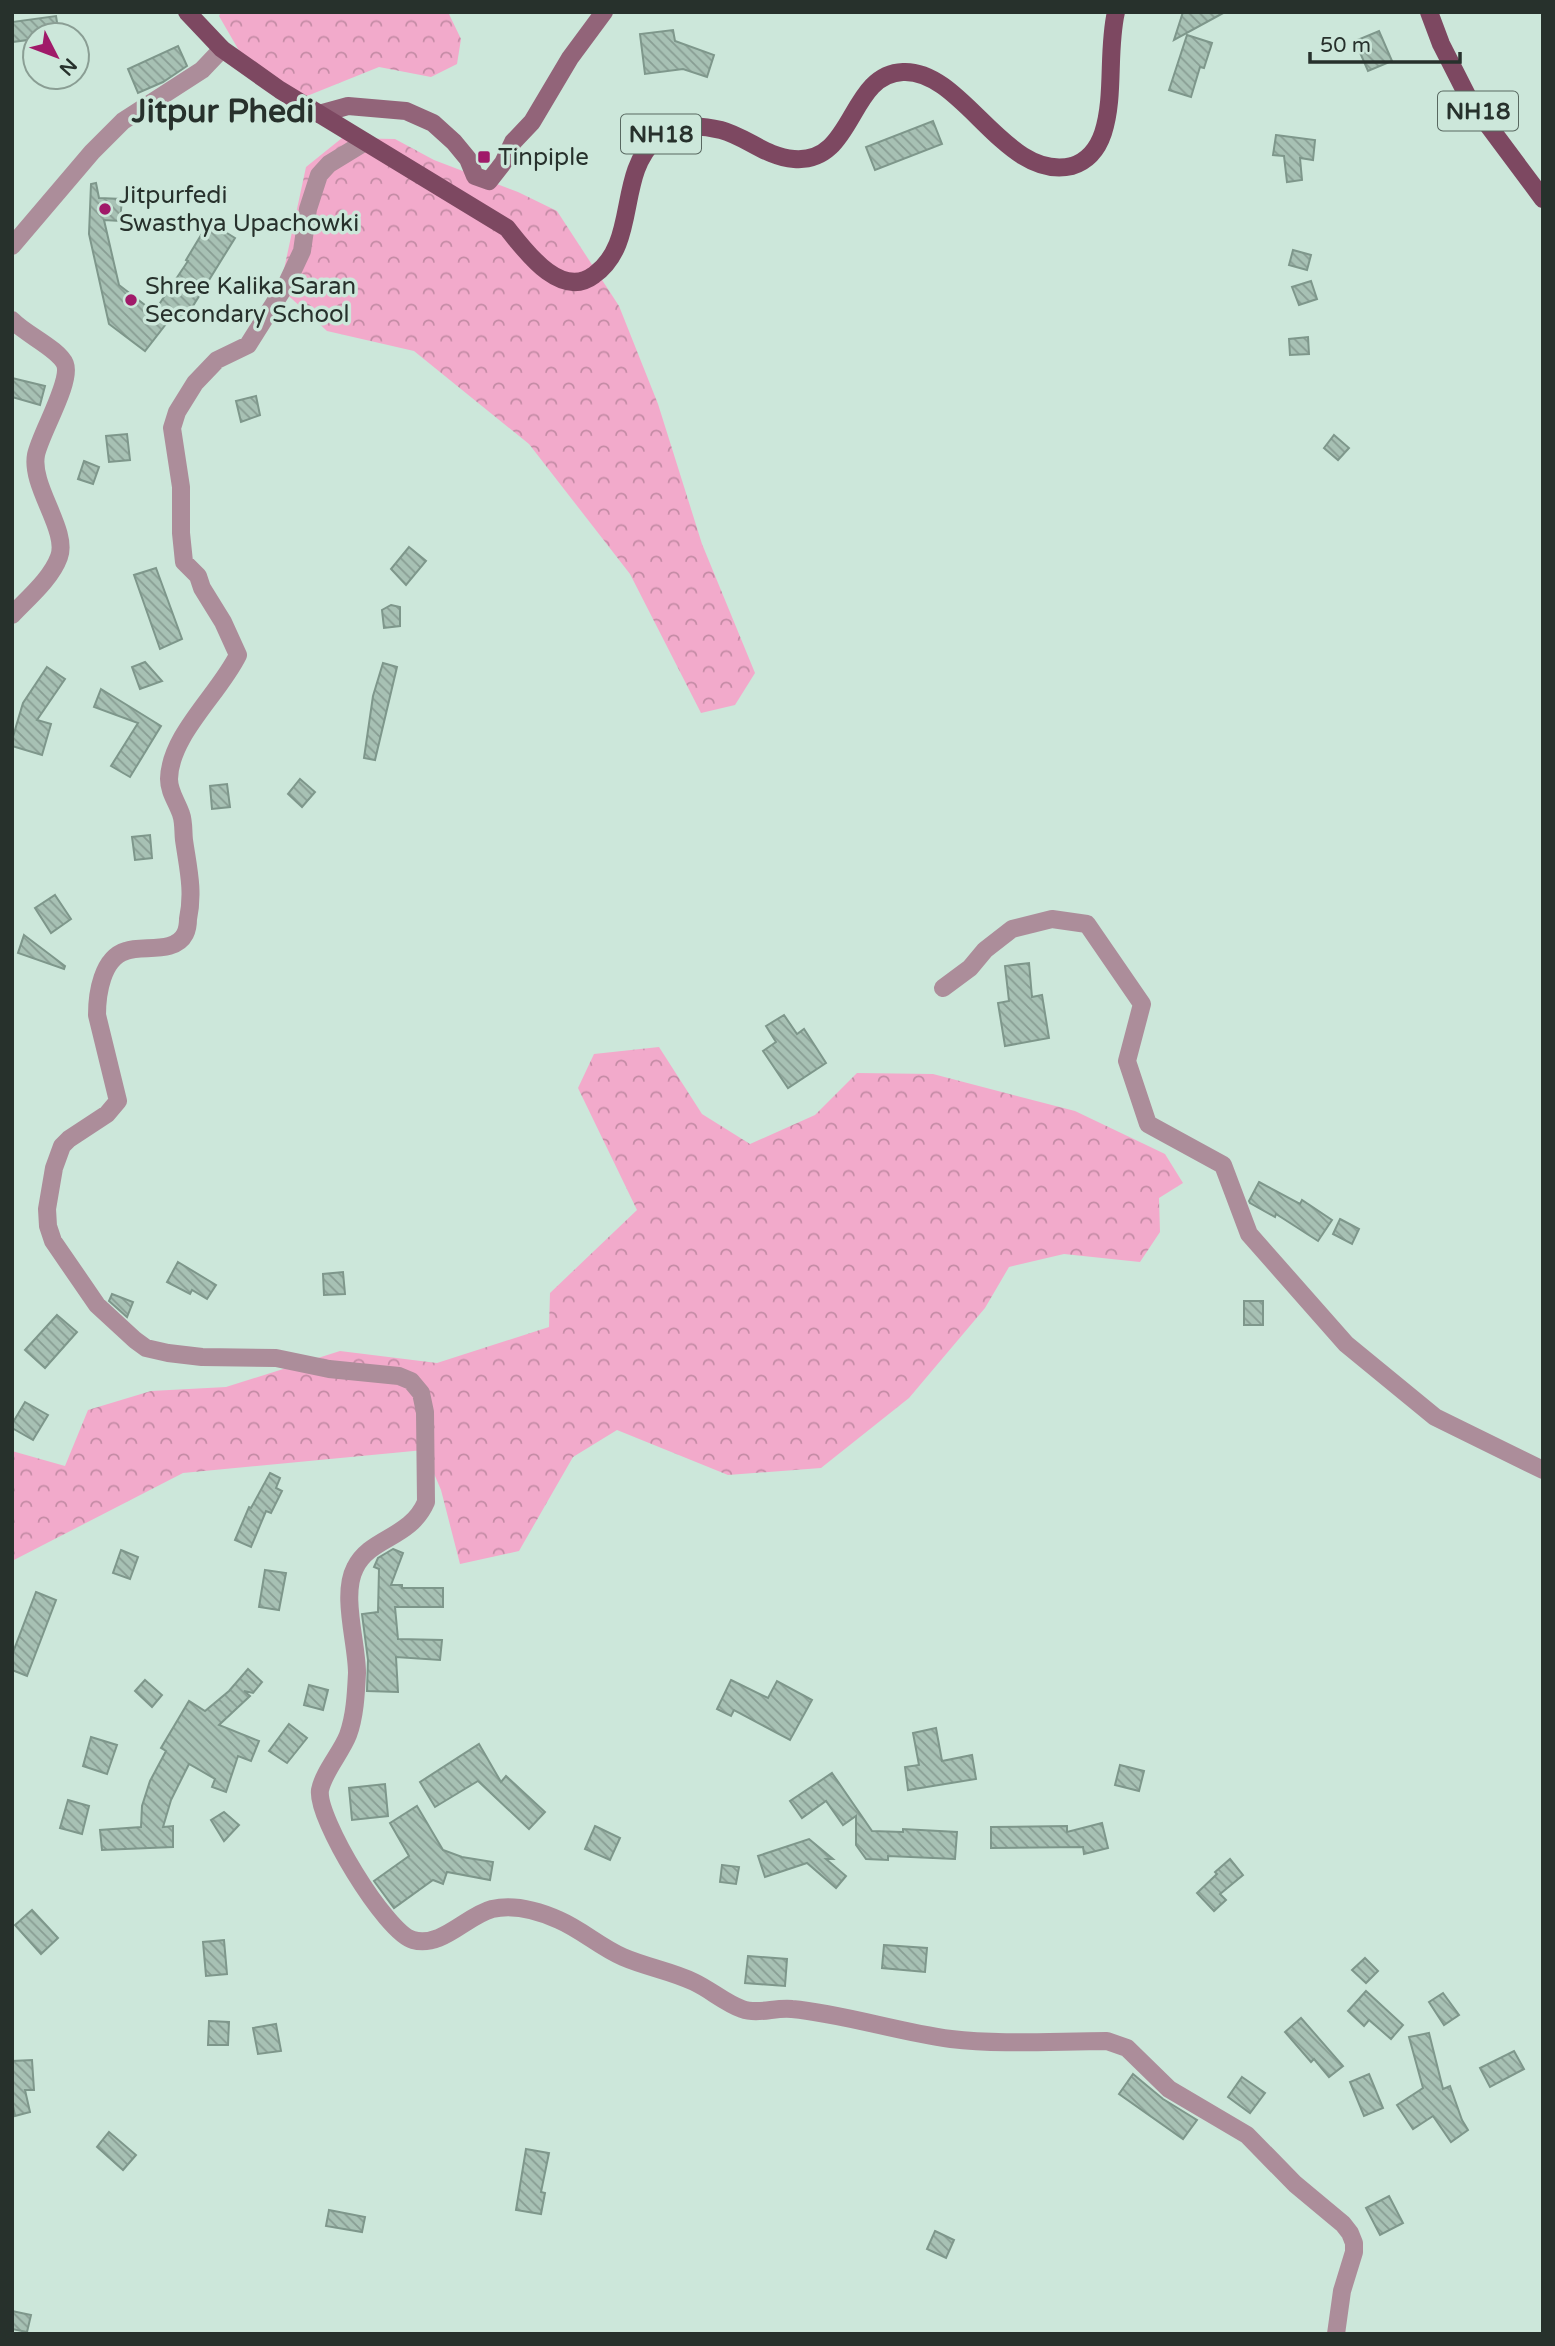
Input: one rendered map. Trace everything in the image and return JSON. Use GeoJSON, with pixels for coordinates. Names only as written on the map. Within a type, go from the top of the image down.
{"type":"FeatureCollection","features":[{"type":"Feature","properties":{"kind":"main road","name":"NH18"},"geometry":{"type":"LineString","coordinates":[[187,12],[222,48],[280,90],[506,229],[549,272],[565,281],[581,283],[600,271],[614,253],[638,168],[651,144],[663,133],[680,128],[712,128],[736,136],[777,156],[800,159],[816,156],[835,144],[869,91],[893,73],[916,73],[943,88],[1015,151],[1031,161],[1060,167],[1079,163],[1094,151],[1104,129],[1116,12]]}},
{"type":"Feature","properties":{"kind":"main road","name":"NH18"},"geometry":{"type":"LineString","coordinates":[[1429,12],[1441,44],[1470,101],[1543,199]]}},
{"type":"Feature","properties":{"kind":"street"},"geometry":{"type":"LineString","coordinates":[[319,114],[348,106],[406,111],[433,123],[468,159],[475,176],[489,181],[503,163],[513,142],[532,122],[570,58],[604,12]]}},
{"type":"Feature","properties":{"kind":"street"},"geometry":{"type":"LineString","coordinates":[[12,246],[92,152],[123,121],[202,70],[222,48]]}},
{"type":"Feature","properties":{"kind":"street"},"geometry":{"type":"LineString","coordinates":[[365,142],[329,164],[319,175],[312,190],[299,262],[287,283],[248,345],[217,360],[195,383],[177,412],[172,429],[181,487],[184,562],[198,576],[238,655],[174,752],[171,768],[170,790],[183,816],[190,870],[190,908],[186,934],[171,945],[121,953],[108,966],[97,1000],[97,1015],[118,1101],[107,1114],[69,1139],[57,1156],[47,1209],[48,1226],[53,1241],[104,1313],[146,1348],[202,1357],[276,1358],[329,1369],[399,1376],[411,1381],[421,1393],[425,1412],[426,1502],[412,1525],[373,1548],[354,1569],[351,1602],[357,1673],[352,1717],[347,1736],[320,1792],[329,1827],[337,1844],[379,1907],[401,1933],[416,1941],[426,1941],[438,1938],[491,1909],[525,1909],[562,1922],[624,1958],[693,1981],[746,2011],[790,2008],[906,2032],[963,2040],[1118,2043],[1140,2058],[1169,2089],[1247,2135],[1295,2184],[1350,2233],[1354,2252],[1342,2291],[1336,2334]]}},
{"type":"Feature","properties":{"kind":"street"},"geometry":{"type":"LineString","coordinates":[[12,320],[21,330],[62,358],[67,368],[36,455],[36,469],[61,541],[60,555],[42,583],[12,615]]}},
{"type":"Feature","properties":{"kind":"street"},"geometry":{"type":"LineString","coordinates":[[943,988],[970,968],[985,950],[1012,929],[1052,919],[1087,924],[1142,1004],[1127,1061],[1148,1124],[1223,1165],[1249,1234],[1346,1344],[1435,1417],[1543,1470]]}},
{"type":"Feature","properties":{"kind":"green space"},"geometry":{"type":"Polygon","coordinates":[[[221,12],[448,12],[461,39],[457,64],[431,77],[379,67],[307,96],[256,80],[219,16],[221,12]]]}},
{"type":"Feature","properties":{"kind":"green space"},"geometry":{"type":"Polygon","coordinates":[[[342,138],[395,139],[434,160],[518,192],[557,211],[619,306],[658,404],[702,544],[755,673],[735,705],[701,713],[630,574],[529,444],[414,351],[327,331],[280,288],[306,167],[342,138]]]}},
{"type":"Feature","properties":{"kind":"green space"},"geometry":{"type":"Polygon","coordinates":[[[659,1047],[702,1114],[750,1144],[815,1115],[857,1073],[933,1074],[1075,1111],[1165,1154],[1183,1183],[1159,1198],[1160,1232],[1140,1262],[1064,1254],[1009,1267],[985,1308],[909,1398],[821,1468],[728,1475],[617,1430],[573,1457],[519,1551],[460,1564],[441,1490],[424,1450],[183,1473],[12,1561],[12,1451],[65,1466],[88,1410],[151,1391],[226,1387],[340,1351],[437,1363],[549,1327],[550,1293],[637,1210],[578,1088],[594,1054],[659,1047]]]}},
{"type":"Feature","properties":{"kind":"building"},"geometry":{"type":"Polygon","coordinates":[[[1183,12],[1225,12],[1174,40],[1183,12]]]}},
{"type":"Feature","properties":{"kind":"building"},"geometry":{"type":"Polygon","coordinates":[[[56,16],[57,21],[21,21],[21,41],[12,42],[12,22],[56,16]]]}},
{"type":"Feature","properties":{"kind":"building"},"geometry":{"type":"Polygon","coordinates":[[[673,30],[675,41],[714,55],[707,77],[683,69],[645,74],[640,34],[673,30]]]}},
{"type":"Feature","properties":{"kind":"building"},"geometry":{"type":"Polygon","coordinates":[[[1379,31],[1392,61],[1368,71],[1355,41],[1379,31]]]}},
{"type":"Feature","properties":{"kind":"building"},"geometry":{"type":"Polygon","coordinates":[[[1187,35],[1212,43],[1204,68],[1200,67],[1191,97],[1169,90],[1187,35]]]}},
{"type":"Feature","properties":{"kind":"building"},"geometry":{"type":"Polygon","coordinates":[[[178,46],[187,66],[163,82],[138,93],[128,69],[178,46]]]}},
{"type":"Feature","properties":{"kind":"building"},"geometry":{"type":"Polygon","coordinates":[[[933,121],[942,144],[875,170],[866,147],[933,121]]]}},
{"type":"Feature","properties":{"kind":"building"},"geometry":{"type":"Polygon","coordinates":[[[1276,135],[1315,140],[1313,160],[1300,158],[1302,180],[1287,182],[1284,156],[1273,155],[1276,135]]]}},
{"type":"Feature","properties":{"kind":"building"},"geometry":{"type":"Polygon","coordinates":[[[96,183],[99,198],[122,199],[120,221],[104,220],[119,285],[154,312],[188,261],[186,260],[209,222],[235,238],[183,322],[173,315],[145,351],[109,324],[89,234],[91,184],[96,183]]]}},
{"type":"Feature","properties":{"kind":"building"},"geometry":{"type":"Polygon","coordinates":[[[1293,250],[1311,255],[1307,270],[1289,265],[1293,250]]]}},
{"type":"Feature","properties":{"kind":"building"},"geometry":{"type":"Polygon","coordinates":[[[1311,281],[1317,299],[1299,305],[1292,287],[1311,281]]]}},
{"type":"Feature","properties":{"kind":"building"},"geometry":{"type":"Polygon","coordinates":[[[1308,337],[1309,354],[1290,355],[1289,339],[1308,337]]]}},
{"type":"Feature","properties":{"kind":"building"},"geometry":{"type":"Polygon","coordinates":[[[12,378],[45,386],[40,405],[12,397],[12,378]]]}},
{"type":"Feature","properties":{"kind":"building"},"geometry":{"type":"Polygon","coordinates":[[[256,396],[260,415],[241,422],[236,401],[256,396]]]}},
{"type":"Feature","properties":{"kind":"building"},"geometry":{"type":"Polygon","coordinates":[[[127,434],[130,460],[109,462],[106,436],[127,434]]]}},
{"type":"Feature","properties":{"kind":"building"},"geometry":{"type":"Polygon","coordinates":[[[1334,435],[1349,448],[1338,460],[1324,448],[1334,435]]]}},
{"type":"Feature","properties":{"kind":"building"},"geometry":{"type":"Polygon","coordinates":[[[84,461],[99,467],[93,484],[78,479],[84,461]]]}},
{"type":"Feature","properties":{"kind":"building"},"geometry":{"type":"Polygon","coordinates":[[[409,547],[426,561],[406,585],[391,569],[409,547]]]}},
{"type":"Feature","properties":{"kind":"building"},"geometry":{"type":"Polygon","coordinates":[[[156,568],[182,639],[160,649],[134,575],[156,568]]]}},
{"type":"Feature","properties":{"kind":"building"},"geometry":{"type":"Polygon","coordinates":[[[391,605],[400,607],[400,626],[384,628],[382,610],[391,605]]]}},
{"type":"Feature","properties":{"kind":"building"},"geometry":{"type":"Polygon","coordinates":[[[145,662],[162,681],[140,689],[132,667],[145,662]]]}},
{"type":"Feature","properties":{"kind":"building"},"geometry":{"type":"Polygon","coordinates":[[[383,663],[397,667],[375,760],[364,758],[373,696],[383,663]]]}},
{"type":"Feature","properties":{"kind":"building"},"geometry":{"type":"Polygon","coordinates":[[[47,667],[65,679],[37,720],[51,724],[42,755],[12,746],[12,740],[23,703],[47,667]]]}},
{"type":"Feature","properties":{"kind":"building"},"geometry":{"type":"Polygon","coordinates":[[[101,689],[161,726],[130,777],[111,766],[138,723],[94,707],[101,689]]]}},
{"type":"Feature","properties":{"kind":"building"},"geometry":{"type":"Polygon","coordinates":[[[300,779],[315,792],[302,807],[288,794],[300,779]]]}},
{"type":"Feature","properties":{"kind":"building"},"geometry":{"type":"Polygon","coordinates":[[[227,784],[230,807],[212,809],[210,786],[227,784]]]}},
{"type":"Feature","properties":{"kind":"building"},"geometry":{"type":"Polygon","coordinates":[[[150,835],[152,858],[135,860],[132,837],[150,835]]]}},
{"type":"Feature","properties":{"kind":"building"},"geometry":{"type":"Polygon","coordinates":[[[55,895],[71,919],[51,933],[35,908],[55,895]]]}},
{"type":"Feature","properties":{"kind":"building"},"geometry":{"type":"Polygon","coordinates":[[[24,935],[65,966],[64,969],[18,953],[24,935]]]}},
{"type":"Feature","properties":{"kind":"building"},"geometry":{"type":"Polygon","coordinates":[[[1029,963],[1032,997],[1042,995],[1049,1038],[1005,1046],[998,1003],[1009,1001],[1005,966],[1029,963]]]}},
{"type":"Feature","properties":{"kind":"building"},"geometry":{"type":"Polygon","coordinates":[[[784,1015],[797,1034],[804,1029],[826,1063],[788,1088],[763,1051],[776,1042],[766,1026],[784,1015]]]}},
{"type":"Feature","properties":{"kind":"building"},"geometry":{"type":"Polygon","coordinates":[[[1259,1182],[1300,1204],[1302,1200],[1332,1220],[1318,1241],[1276,1214],[1275,1217],[1250,1203],[1259,1182]]]}},
{"type":"Feature","properties":{"kind":"building"},"geometry":{"type":"Polygon","coordinates":[[[1340,1219],[1359,1229],[1352,1244],[1333,1234],[1340,1219]]]}},
{"type":"Feature","properties":{"kind":"building"},"geometry":{"type":"Polygon","coordinates":[[[178,1262],[216,1285],[207,1299],[192,1290],[190,1294],[167,1282],[178,1262]]]}},
{"type":"Feature","properties":{"kind":"building"},"geometry":{"type":"Polygon","coordinates":[[[343,1272],[345,1294],[324,1295],[323,1274],[343,1272]]]}},
{"type":"Feature","properties":{"kind":"building"},"geometry":{"type":"Polygon","coordinates":[[[112,1294],[133,1302],[127,1317],[109,1301],[112,1294]]]}},
{"type":"Feature","properties":{"kind":"building"},"geometry":{"type":"Polygon","coordinates":[[[1244,1301],[1263,1301],[1263,1325],[1244,1325],[1244,1301]]]}},
{"type":"Feature","properties":{"kind":"building"},"geometry":{"type":"Polygon","coordinates":[[[57,1315],[77,1332],[45,1368],[25,1350],[57,1315]]]}},
{"type":"Feature","properties":{"kind":"building"},"geometry":{"type":"Polygon","coordinates":[[[25,1402],[48,1415],[33,1440],[12,1428],[25,1402]]]}},
{"type":"Feature","properties":{"kind":"building"},"geometry":{"type":"Polygon","coordinates":[[[270,1473],[280,1478],[276,1488],[282,1491],[271,1513],[266,1511],[251,1547],[235,1540],[249,1507],[251,1508],[270,1473]]]}},
{"type":"Feature","properties":{"kind":"building"},"geometry":{"type":"Polygon","coordinates":[[[393,1549],[403,1553],[391,1585],[402,1585],[402,1588],[443,1588],[443,1607],[395,1607],[398,1639],[442,1640],[440,1660],[396,1657],[398,1692],[367,1691],[368,1660],[362,1614],[378,1612],[379,1569],[374,1567],[378,1558],[393,1549]]]}},
{"type":"Feature","properties":{"kind":"building"},"geometry":{"type":"Polygon","coordinates":[[[121,1550],[138,1557],[130,1579],[113,1573],[121,1550]]]}},
{"type":"Feature","properties":{"kind":"building"},"geometry":{"type":"Polygon","coordinates":[[[265,1570],[286,1573],[279,1610],[259,1607],[265,1570]]]}},
{"type":"Feature","properties":{"kind":"building"},"geometry":{"type":"Polygon","coordinates":[[[36,1592],[56,1600],[27,1676],[12,1670],[12,1655],[36,1592]]]}},
{"type":"Feature","properties":{"kind":"building"},"geometry":{"type":"Polygon","coordinates":[[[248,1669],[262,1682],[253,1693],[244,1691],[250,1696],[219,1725],[259,1741],[251,1761],[238,1756],[226,1792],[212,1787],[215,1779],[189,1764],[171,1800],[163,1827],[173,1826],[173,1847],[102,1850],[100,1830],[141,1827],[142,1806],[150,1781],[166,1751],[161,1748],[189,1701],[205,1711],[229,1691],[248,1669]]]}},
{"type":"Feature","properties":{"kind":"building"},"geometry":{"type":"Polygon","coordinates":[[[145,1680],[162,1695],[152,1707],[135,1691],[145,1680]]]}},
{"type":"Feature","properties":{"kind":"building"},"geometry":{"type":"Polygon","coordinates":[[[731,1680],[768,1698],[777,1681],[812,1700],[790,1740],[734,1710],[731,1716],[717,1709],[731,1680]]]}},
{"type":"Feature","properties":{"kind":"building"},"geometry":{"type":"Polygon","coordinates":[[[309,1685],[328,1690],[323,1710],[304,1705],[309,1685]]]}},
{"type":"Feature","properties":{"kind":"building"},"geometry":{"type":"Polygon","coordinates":[[[289,1724],[307,1738],[287,1763],[269,1751],[289,1724]]]}},
{"type":"Feature","properties":{"kind":"building"},"geometry":{"type":"Polygon","coordinates":[[[936,1728],[942,1761],[972,1755],[976,1779],[908,1790],[905,1767],[919,1765],[913,1733],[936,1728]]]}},
{"type":"Feature","properties":{"kind":"building"},"geometry":{"type":"Polygon","coordinates":[[[91,1737],[117,1745],[107,1774],[83,1766],[91,1737]]]}},
{"type":"Feature","properties":{"kind":"building"},"geometry":{"type":"Polygon","coordinates":[[[479,1744],[501,1782],[506,1776],[545,1812],[529,1829],[478,1781],[435,1807],[420,1782],[479,1744]]]}},
{"type":"Feature","properties":{"kind":"building"},"geometry":{"type":"Polygon","coordinates":[[[1120,1765],[1144,1771],[1139,1791],[1115,1785],[1120,1765]]]}},
{"type":"Feature","properties":{"kind":"building"},"geometry":{"type":"Polygon","coordinates":[[[832,1773],[872,1831],[903,1832],[903,1829],[957,1832],[955,1859],[888,1856],[888,1860],[866,1859],[856,1845],[856,1816],[843,1825],[826,1801],[802,1818],[790,1801],[832,1773]]]}},
{"type":"Feature","properties":{"kind":"building"},"geometry":{"type":"Polygon","coordinates":[[[385,1784],[388,1816],[352,1820],[349,1788],[385,1784]]]}},
{"type":"Feature","properties":{"kind":"building"},"geometry":{"type":"Polygon","coordinates":[[[68,1800],[89,1806],[82,1834],[60,1828],[68,1800]]]}},
{"type":"Feature","properties":{"kind":"building"},"geometry":{"type":"Polygon","coordinates":[[[417,1806],[443,1850],[462,1857],[493,1862],[490,1880],[447,1872],[443,1884],[433,1880],[394,1908],[374,1881],[409,1856],[390,1823],[417,1806]]]}},
{"type":"Feature","properties":{"kind":"building"},"geometry":{"type":"Polygon","coordinates":[[[224,1812],[239,1825],[224,1841],[211,1820],[224,1812]]]}},
{"type":"Feature","properties":{"kind":"building"},"geometry":{"type":"Polygon","coordinates":[[[1102,1823],[1108,1848],[1084,1854],[1083,1847],[991,1848],[991,1827],[1067,1826],[1067,1832],[1102,1823]]]}},
{"type":"Feature","properties":{"kind":"building"},"geometry":{"type":"Polygon","coordinates":[[[595,1826],[620,1838],[610,1860],[585,1849],[595,1826]]]}},
{"type":"Feature","properties":{"kind":"building"},"geometry":{"type":"Polygon","coordinates":[[[809,1839],[833,1859],[826,1859],[846,1876],[836,1888],[807,1863],[765,1877],[758,1856],[809,1839]]]}},
{"type":"Feature","properties":{"kind":"building"},"geometry":{"type":"Polygon","coordinates":[[[1230,1859],[1243,1875],[1220,1894],[1226,1900],[1214,1911],[1197,1893],[1230,1859]]]}},
{"type":"Feature","properties":{"kind":"building"},"geometry":{"type":"Polygon","coordinates":[[[722,1865],[739,1867],[736,1884],[720,1882],[722,1865]]]}},
{"type":"Feature","properties":{"kind":"building"},"geometry":{"type":"Polygon","coordinates":[[[32,1910],[58,1938],[41,1954],[15,1925],[32,1910]]]}},
{"type":"Feature","properties":{"kind":"building"},"geometry":{"type":"Polygon","coordinates":[[[224,1940],[227,1974],[206,1976],[203,1942],[224,1940]]]}},
{"type":"Feature","properties":{"kind":"building"},"geometry":{"type":"Polygon","coordinates":[[[884,1945],[927,1948],[925,1972],[882,1968],[884,1945]]]}},
{"type":"Feature","properties":{"kind":"building"},"geometry":{"type":"Polygon","coordinates":[[[748,1956],[787,1959],[785,1986],[745,1983],[748,1956]]]}},
{"type":"Feature","properties":{"kind":"building"},"geometry":{"type":"Polygon","coordinates":[[[1365,1958],[1378,1971],[1366,1983],[1352,1970],[1365,1958]]]}},
{"type":"Feature","properties":{"kind":"building"},"geometry":{"type":"Polygon","coordinates":[[[1366,1991],[1403,2025],[1391,2039],[1369,2020],[1364,2026],[1348,2011],[1366,1991]]]}},
{"type":"Feature","properties":{"kind":"building"},"geometry":{"type":"Polygon","coordinates":[[[1443,1993],[1459,2015],[1444,2025],[1429,2002],[1443,1993]]]}},
{"type":"Feature","properties":{"kind":"building"},"geometry":{"type":"Polygon","coordinates":[[[1301,2018],[1343,2066],[1329,2077],[1314,2059],[1311,2062],[1285,2032],[1301,2018]]]}},
{"type":"Feature","properties":{"kind":"building"},"geometry":{"type":"Polygon","coordinates":[[[209,2021],[229,2022],[228,2045],[208,2045],[209,2021]]]}},
{"type":"Feature","properties":{"kind":"building"},"geometry":{"type":"Polygon","coordinates":[[[276,2024],[281,2051],[258,2054],[253,2028],[276,2024]]]}},
{"type":"Feature","properties":{"kind":"building"},"geometry":{"type":"Polygon","coordinates":[[[1429,2033],[1443,2089],[1450,2086],[1468,2130],[1451,2142],[1433,2116],[1413,2129],[1397,2105],[1423,2088],[1409,2037],[1429,2033]]]}},
{"type":"Feature","properties":{"kind":"building"},"geometry":{"type":"Polygon","coordinates":[[[1514,2051],[1524,2069],[1490,2087],[1480,2068],[1514,2051]]]}},
{"type":"Feature","properties":{"kind":"building"},"geometry":{"type":"Polygon","coordinates":[[[32,2060],[34,2090],[25,2090],[30,2112],[15,2116],[12,2101],[12,2061],[32,2060]]]}},
{"type":"Feature","properties":{"kind":"building"},"geometry":{"type":"Polygon","coordinates":[[[1133,2074],[1163,2099],[1197,2120],[1183,2139],[1119,2094],[1133,2074]]]}},
{"type":"Feature","properties":{"kind":"building"},"geometry":{"type":"Polygon","coordinates":[[[1369,2074],[1383,2108],[1364,2116],[1350,2082],[1369,2074]]]}},
{"type":"Feature","properties":{"kind":"building"},"geometry":{"type":"Polygon","coordinates":[[[1242,2077],[1265,2093],[1250,2113],[1228,2097],[1242,2077]]]}},
{"type":"Feature","properties":{"kind":"building"},"geometry":{"type":"Polygon","coordinates":[[[109,2132],[136,2155],[123,2170],[97,2147],[109,2132]]]}},
{"type":"Feature","properties":{"kind":"building"},"geometry":{"type":"Polygon","coordinates":[[[526,2149],[549,2153],[541,2192],[545,2193],[541,2214],[516,2210],[526,2149]]]}},
{"type":"Feature","properties":{"kind":"building"},"geometry":{"type":"Polygon","coordinates":[[[1389,2196],[1403,2223],[1380,2235],[1366,2208],[1389,2196]]]}},
{"type":"Feature","properties":{"kind":"building"},"geometry":{"type":"Polygon","coordinates":[[[329,2210],[365,2217],[362,2232],[326,2226],[329,2210]]]}},
{"type":"Feature","properties":{"kind":"building"},"geometry":{"type":"Polygon","coordinates":[[[935,2231],[954,2240],[946,2258],[927,2249],[935,2231]]]}},
{"type":"Feature","properties":{"kind":"building"},"geometry":{"type":"Polygon","coordinates":[[[12,2311],[31,2315],[27,2332],[12,2329],[12,2311]]]}},
{"type":"Feature","properties":{"kind":"place","name":"Tinpiple"},"geometry":{"type":"Point","coordinates":[484,157]}},
{"type":"Feature","properties":{"kind":"place","name":"Jitpurfedi Swasthya Upachowki"},"geometry":{"type":"Point","coordinates":[105,209]}},
{"type":"Feature","properties":{"kind":"place","name":"Shree Kalika Saran Secondary School"},"geometry":{"type":"Point","coordinates":[131,300]}},
{"type":"Feature","properties":{"kind":"district","name":"Jitpur Phedi"},"geometry":{"type":"Point","coordinates":[223,111]}}]}
